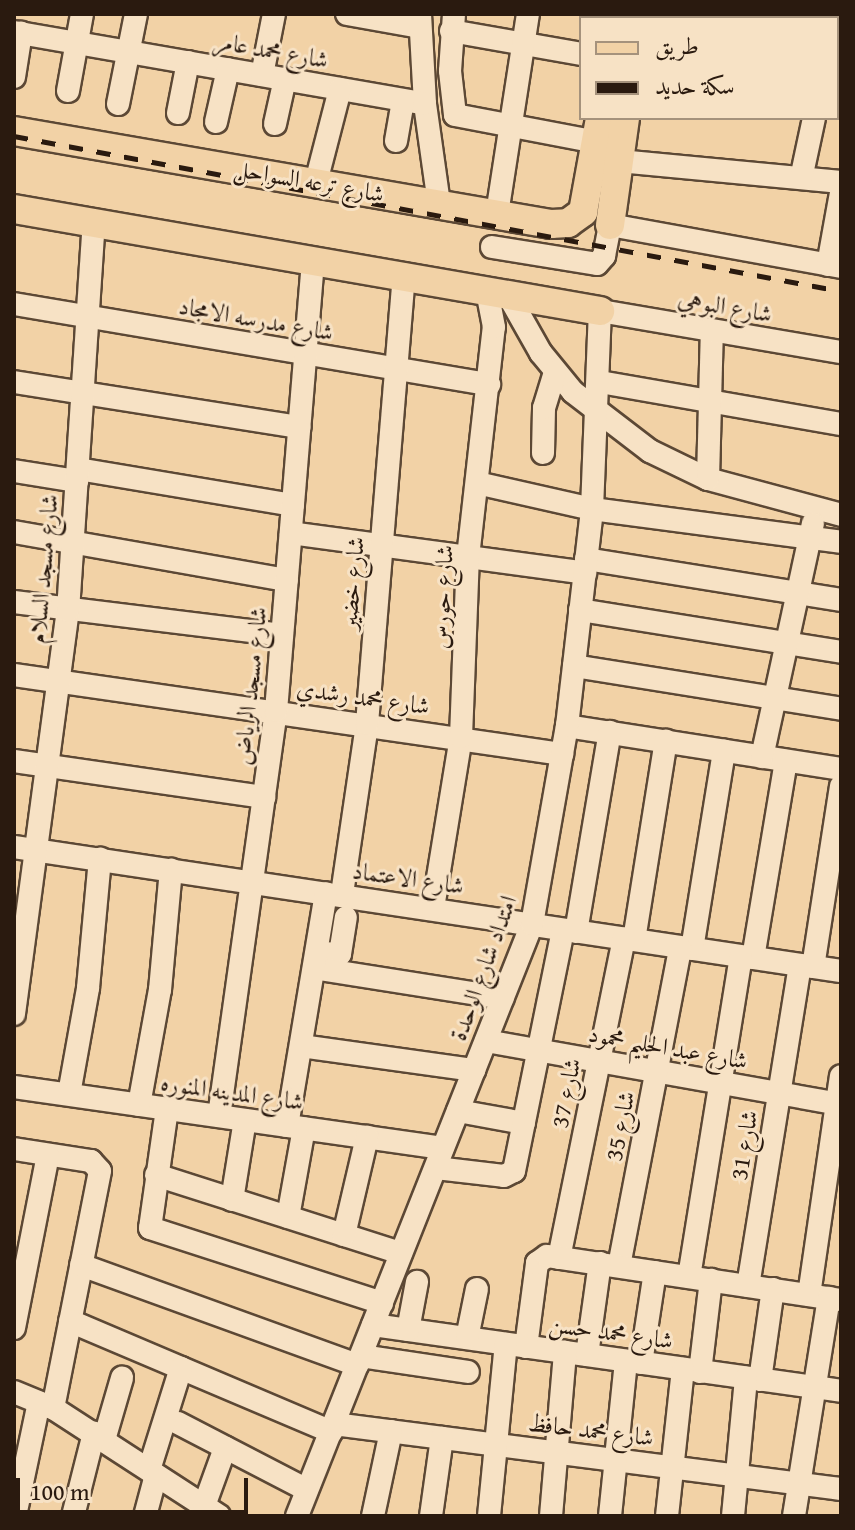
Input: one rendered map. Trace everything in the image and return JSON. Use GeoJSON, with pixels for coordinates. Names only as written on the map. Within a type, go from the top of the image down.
{"type":"FeatureCollection","features":[{"type":"Feature","properties":{"kind":"main road"},"geometry":{"type":"LineString","coordinates":[[610,225],[625,120]]}},
{"type":"Feature","properties":{"kind":"main road","name":"شارع ترعه السواحل"},"geometry":{"type":"LineString","coordinates":[[14,131],[497,214],[568,223],[583,212],[590,195],[598,130]]}},
{"type":"Feature","properties":{"kind":"main road"},"geometry":{"type":"LineString","coordinates":[[14,209],[600,311]]}},
{"type":"Feature","properties":{"kind":"street"},"geometry":{"type":"LineString","coordinates":[[68,91],[82,14]]}},
{"type":"Feature","properties":{"kind":"street"},"geometry":{"type":"LineString","coordinates":[[118,104],[136,14]]}},
{"type":"Feature","properties":{"kind":"street"},"geometry":{"type":"LineString","coordinates":[[262,75],[274,14]]}},
{"type":"Feature","properties":{"kind":"street"},"geometry":{"type":"LineString","coordinates":[[347,14],[420,20],[414,102],[439,204]]}},
{"type":"Feature","properties":{"kind":"street"},"geometry":{"type":"LineString","coordinates":[[497,214],[528,14]]}},
{"type":"Feature","properties":{"kind":"street"},"geometry":{"type":"LineString","coordinates":[[579,54],[523,44],[453,22],[453,111],[462,119],[510,126],[598,130]]}},
{"type":"Feature","properties":{"kind":"street"},"geometry":{"type":"LineString","coordinates":[[14,77],[18,32]]}},
{"type":"Feature","properties":{"kind":"street","name":"شارع محمد عامر"},"geometry":{"type":"LineString","coordinates":[[18,32],[414,102]]}},
{"type":"Feature","properties":{"kind":"street"},"geometry":{"type":"LineString","coordinates":[[178,113],[188,62]]}},
{"type":"Feature","properties":{"kind":"street"},"geometry":{"type":"LineString","coordinates":[[216,122],[228,69]]}},
{"type":"Feature","properties":{"kind":"street"},"geometry":{"type":"LineString","coordinates":[[275,124],[285,79]]}},
{"type":"Feature","properties":{"kind":"street"},"geometry":{"type":"LineString","coordinates":[[316,182],[340,89]]}},
{"type":"Feature","properties":{"kind":"street"},"geometry":{"type":"LineString","coordinates":[[396,141],[414,102]]}},
{"type":"Feature","properties":{"kind":"street"},"geometry":{"type":"LineString","coordinates":[[802,174],[814,120]]}},
{"type":"Feature","properties":{"kind":"street"},"geometry":{"type":"LineString","coordinates":[[619,161],[740,175],[802,174],[841,182]]}},
{"type":"Feature","properties":{"kind":"street"},"geometry":{"type":"LineString","coordinates":[[492,247],[597,264],[604,256],[610,225],[834,266],[841,193]]}},
{"type":"Feature","properties":{"kind":"street","name":"شارع مسجد السلام"},"geometry":{"type":"LineString","coordinates":[[14,1014],[25,849],[47,766],[68,611],[94,222]]}},
{"type":"Feature","properties":{"kind":"street","name":"شارع مسجد الرياض"},"geometry":{"type":"LineString","coordinates":[[219,1116],[276,711],[313,260]]}},
{"type":"Feature","properties":{"kind":"street","name":"شارع خضير"},"geometry":{"type":"LineString","coordinates":[[288,1217],[301,1046],[315,960],[334,894],[367,724],[404,275]]}},
{"type":"Feature","properties":{"kind":"street"},"geometry":{"type":"LineString","coordinates":[[497,291],[555,372],[600,417],[650,451],[708,479],[841,515]]}},
{"type":"Feature","properties":{"kind":"street","name":"شارع حورس"},"geometry":{"type":"LineString","coordinates":[[433,908],[461,737],[468,557],[497,291]]}},
{"type":"Feature","properties":{"kind":"street","name":"شارع مدرسه الامجاد"},"geometry":{"type":"LineString","coordinates":[[14,304],[489,384]]}},
{"type":"Feature","properties":{"kind":"street","name":"شارع البوهي"},"geometry":{"type":"LineString","coordinates":[[600,311],[841,352]]}},
{"type":"Feature","properties":{"kind":"street","name":"امتداد شارع الوحدة"},"geometry":{"type":"LineString","coordinates":[[297,1516],[532,924],[567,726],[586,566],[600,417],[600,311]]}},
{"type":"Feature","properties":{"kind":"street"},"geometry":{"type":"LineString","coordinates":[[708,479],[712,331]]}},
{"type":"Feature","properties":{"kind":"street"},"geometry":{"type":"LineString","coordinates":[[543,453],[544,408],[555,372]]}},
{"type":"Feature","properties":{"kind":"street"},"geometry":{"type":"LineString","coordinates":[[14,382],[299,427]]}},
{"type":"Feature","properties":{"kind":"street"},"geometry":{"type":"LineString","coordinates":[[600,382],[841,424]]}},
{"type":"Feature","properties":{"kind":"street"},"geometry":{"type":"LineString","coordinates":[[14,471],[77,475],[293,505]]}},
{"type":"Feature","properties":{"kind":"street"},"geometry":{"type":"LineString","coordinates":[[477,483],[592,509],[841,542]]}},
{"type":"Feature","properties":{"kind":"street"},"geometry":{"type":"LineString","coordinates":[[762,757],[816,509]]}},
{"type":"Feature","properties":{"kind":"street"},"geometry":{"type":"LineString","coordinates":[[14,532],[287,580]]}},
{"type":"Feature","properties":{"kind":"street"},"geometry":{"type":"LineString","coordinates":[[291,533],[468,557],[586,566],[841,600]]}},
{"type":"Feature","properties":{"kind":"street"},"geometry":{"type":"LineString","coordinates":[[14,602],[282,635]]}},
{"type":"Feature","properties":{"kind":"street"},"geometry":{"type":"LineString","coordinates":[[580,610],[841,652]]}},
{"type":"Feature","properties":{"kind":"street"},"geometry":{"type":"LineString","coordinates":[[574,666],[841,709]]}},
{"type":"Feature","properties":{"kind":"street","name":"شارع محمد رشدي"},"geometry":{"type":"LineString","coordinates":[[14,675],[461,737],[562,754]]}},
{"type":"Feature","properties":{"kind":"street"},"geometry":{"type":"LineString","coordinates":[[567,726],[841,769]]}},
{"type":"Feature","properties":{"kind":"street"},"geometry":{"type":"LineString","coordinates":[[458,1111],[524,1123],[539,1050],[570,931],[610,732]]}},
{"type":"Feature","properties":{"kind":"street","name":"شارع 37"},"geometry":{"type":"LineString","coordinates":[[559,1258],[599,1061],[629,940],[666,741]]}},
{"type":"Feature","properties":{"kind":"street","name":"شارع 35"},"geometry":{"type":"LineString","coordinates":[[587,1355],[686,948],[724,751]]}},
{"type":"Feature","properties":{"kind":"street"},"geometry":{"type":"LineString","coordinates":[[14,761],[264,797]]}},
{"type":"Feature","properties":{"kind":"street"},"geometry":{"type":"LineString","coordinates":[[667,1516],[672,1467],[692,1370],[720,1083],[786,761]]}},
{"type":"Feature","properties":{"kind":"street","name":"شارع 31"},"geometry":{"type":"LineString","coordinates":[[748,1286],[779,1093],[841,786]]}},
{"type":"Feature","properties":{"kind":"street","name":"شارع الاعتماد"},"geometry":{"type":"LineString","coordinates":[[25,849],[841,971]]}},
{"type":"Feature","properties":{"kind":"street"},"geometry":{"type":"LineString","coordinates":[[69,1094],[88,988],[100,859]]}},
{"type":"Feature","properties":{"kind":"street"},"geometry":{"type":"LineString","coordinates":[[139,1105],[160,990],[171,870]]}},
{"type":"Feature","properties":{"kind":"street"},"geometry":{"type":"LineString","coordinates":[[315,960],[340,954],[346,917]]}},
{"type":"Feature","properties":{"kind":"street"},"geometry":{"type":"LineString","coordinates":[[315,960],[503,998]]}},
{"type":"Feature","properties":{"kind":"street","name":"شارع عبد الحليم محمود"},"geometry":{"type":"LineString","coordinates":[[486,1041],[839,1104]]}},
{"type":"Feature","properties":{"kind":"street"},"geometry":{"type":"LineString","coordinates":[[301,1046],[474,1070]]}},
{"type":"Feature","properties":{"kind":"street"},"geometry":{"type":"LineString","coordinates":[[794,1516],[826,1297],[841,1076]]}},
{"type":"Feature","properties":{"kind":"street","name":"شارع المدينه المنوره"},"geometry":{"type":"LineString","coordinates":[[14,1087],[367,1137],[511,1175],[524,1123]]}},
{"type":"Feature","properties":{"kind":"street"},"geometry":{"type":"LineString","coordinates":[[167,1109],[150,1228],[382,1303]]}},
{"type":"Feature","properties":{"kind":"street"},"geometry":{"type":"LineString","coordinates":[[232,1200],[245,1120]]}},
{"type":"Feature","properties":{"kind":"street"},"geometry":{"type":"LineString","coordinates":[[344,1235],[367,1137]]}},
{"type":"Feature","properties":{"kind":"street"},"geometry":{"type":"LineString","coordinates":[[14,1149],[99,1167],[70,1321],[15,1516]]}},
{"type":"Feature","properties":{"kind":"street"},"geometry":{"type":"LineString","coordinates":[[14,1328],[48,1155]]}},
{"type":"Feature","properties":{"kind":"street"},"geometry":{"type":"LineString","coordinates":[[156,1175],[401,1253]]}},
{"type":"Feature","properties":{"kind":"street"},"geometry":{"type":"LineString","coordinates":[[489,1516],[496,1445],[516,1345],[537,1263],[547,1256],[826,1297]]}},
{"type":"Feature","properties":{"kind":"street"},"geometry":{"type":"LineString","coordinates":[[81,1265],[359,1360],[468,1372]]}},
{"type":"Feature","properties":{"kind":"street"},"geometry":{"type":"LineString","coordinates":[[610,1516],[614,1460],[655,1272]]}},
{"type":"Feature","properties":{"kind":"street"},"geometry":{"type":"LineString","coordinates":[[408,1330],[417,1282]]}},
{"type":"Feature","properties":{"kind":"street"},"geometry":{"type":"LineString","coordinates":[[467,1338],[477,1289]]}},
{"type":"Feature","properties":{"kind":"street"},"geometry":{"type":"LineString","coordinates":[[733,1516],[735,1475],[773,1289]]}},
{"type":"Feature","properties":{"kind":"street","name":"شارع محمد حافظ"},"geometry":{"type":"LineString","coordinates":[[70,1321],[332,1428],[391,1431],[841,1489]]}},
{"type":"Feature","properties":{"kind":"street","name":"شارع محمد حسن"},"geometry":{"type":"LineString","coordinates":[[373,1325],[841,1391]]}},
{"type":"Feature","properties":{"kind":"street"},"geometry":{"type":"LineString","coordinates":[[551,1516],[565,1352]]}},
{"type":"Feature","properties":{"kind":"street"},"geometry":{"type":"LineString","coordinates":[[145,1516],[153,1472],[181,1368]]}},
{"type":"Feature","properties":{"kind":"street"},"geometry":{"type":"LineString","coordinates":[[73,1516],[122,1378]]}},
{"type":"Feature","properties":{"kind":"street"},"geometry":{"type":"LineString","coordinates":[[14,1392],[46,1405],[99,1437],[211,1511],[225,1448]]}},
{"type":"Feature","properties":{"kind":"street"},"geometry":{"type":"LineString","coordinates":[[178,1423],[307,1490]]}},
{"type":"Feature","properties":{"kind":"street"},"geometry":{"type":"LineString","coordinates":[[373,1516],[391,1431]]}},
{"type":"Feature","properties":{"kind":"street"},"geometry":{"type":"LineString","coordinates":[[431,1516],[442,1438]]}},
{"type":"Feature","properties":{"kind":"railway"},"geometry":{"type":"LineString","coordinates":[[14,136],[841,291]]}}]}
